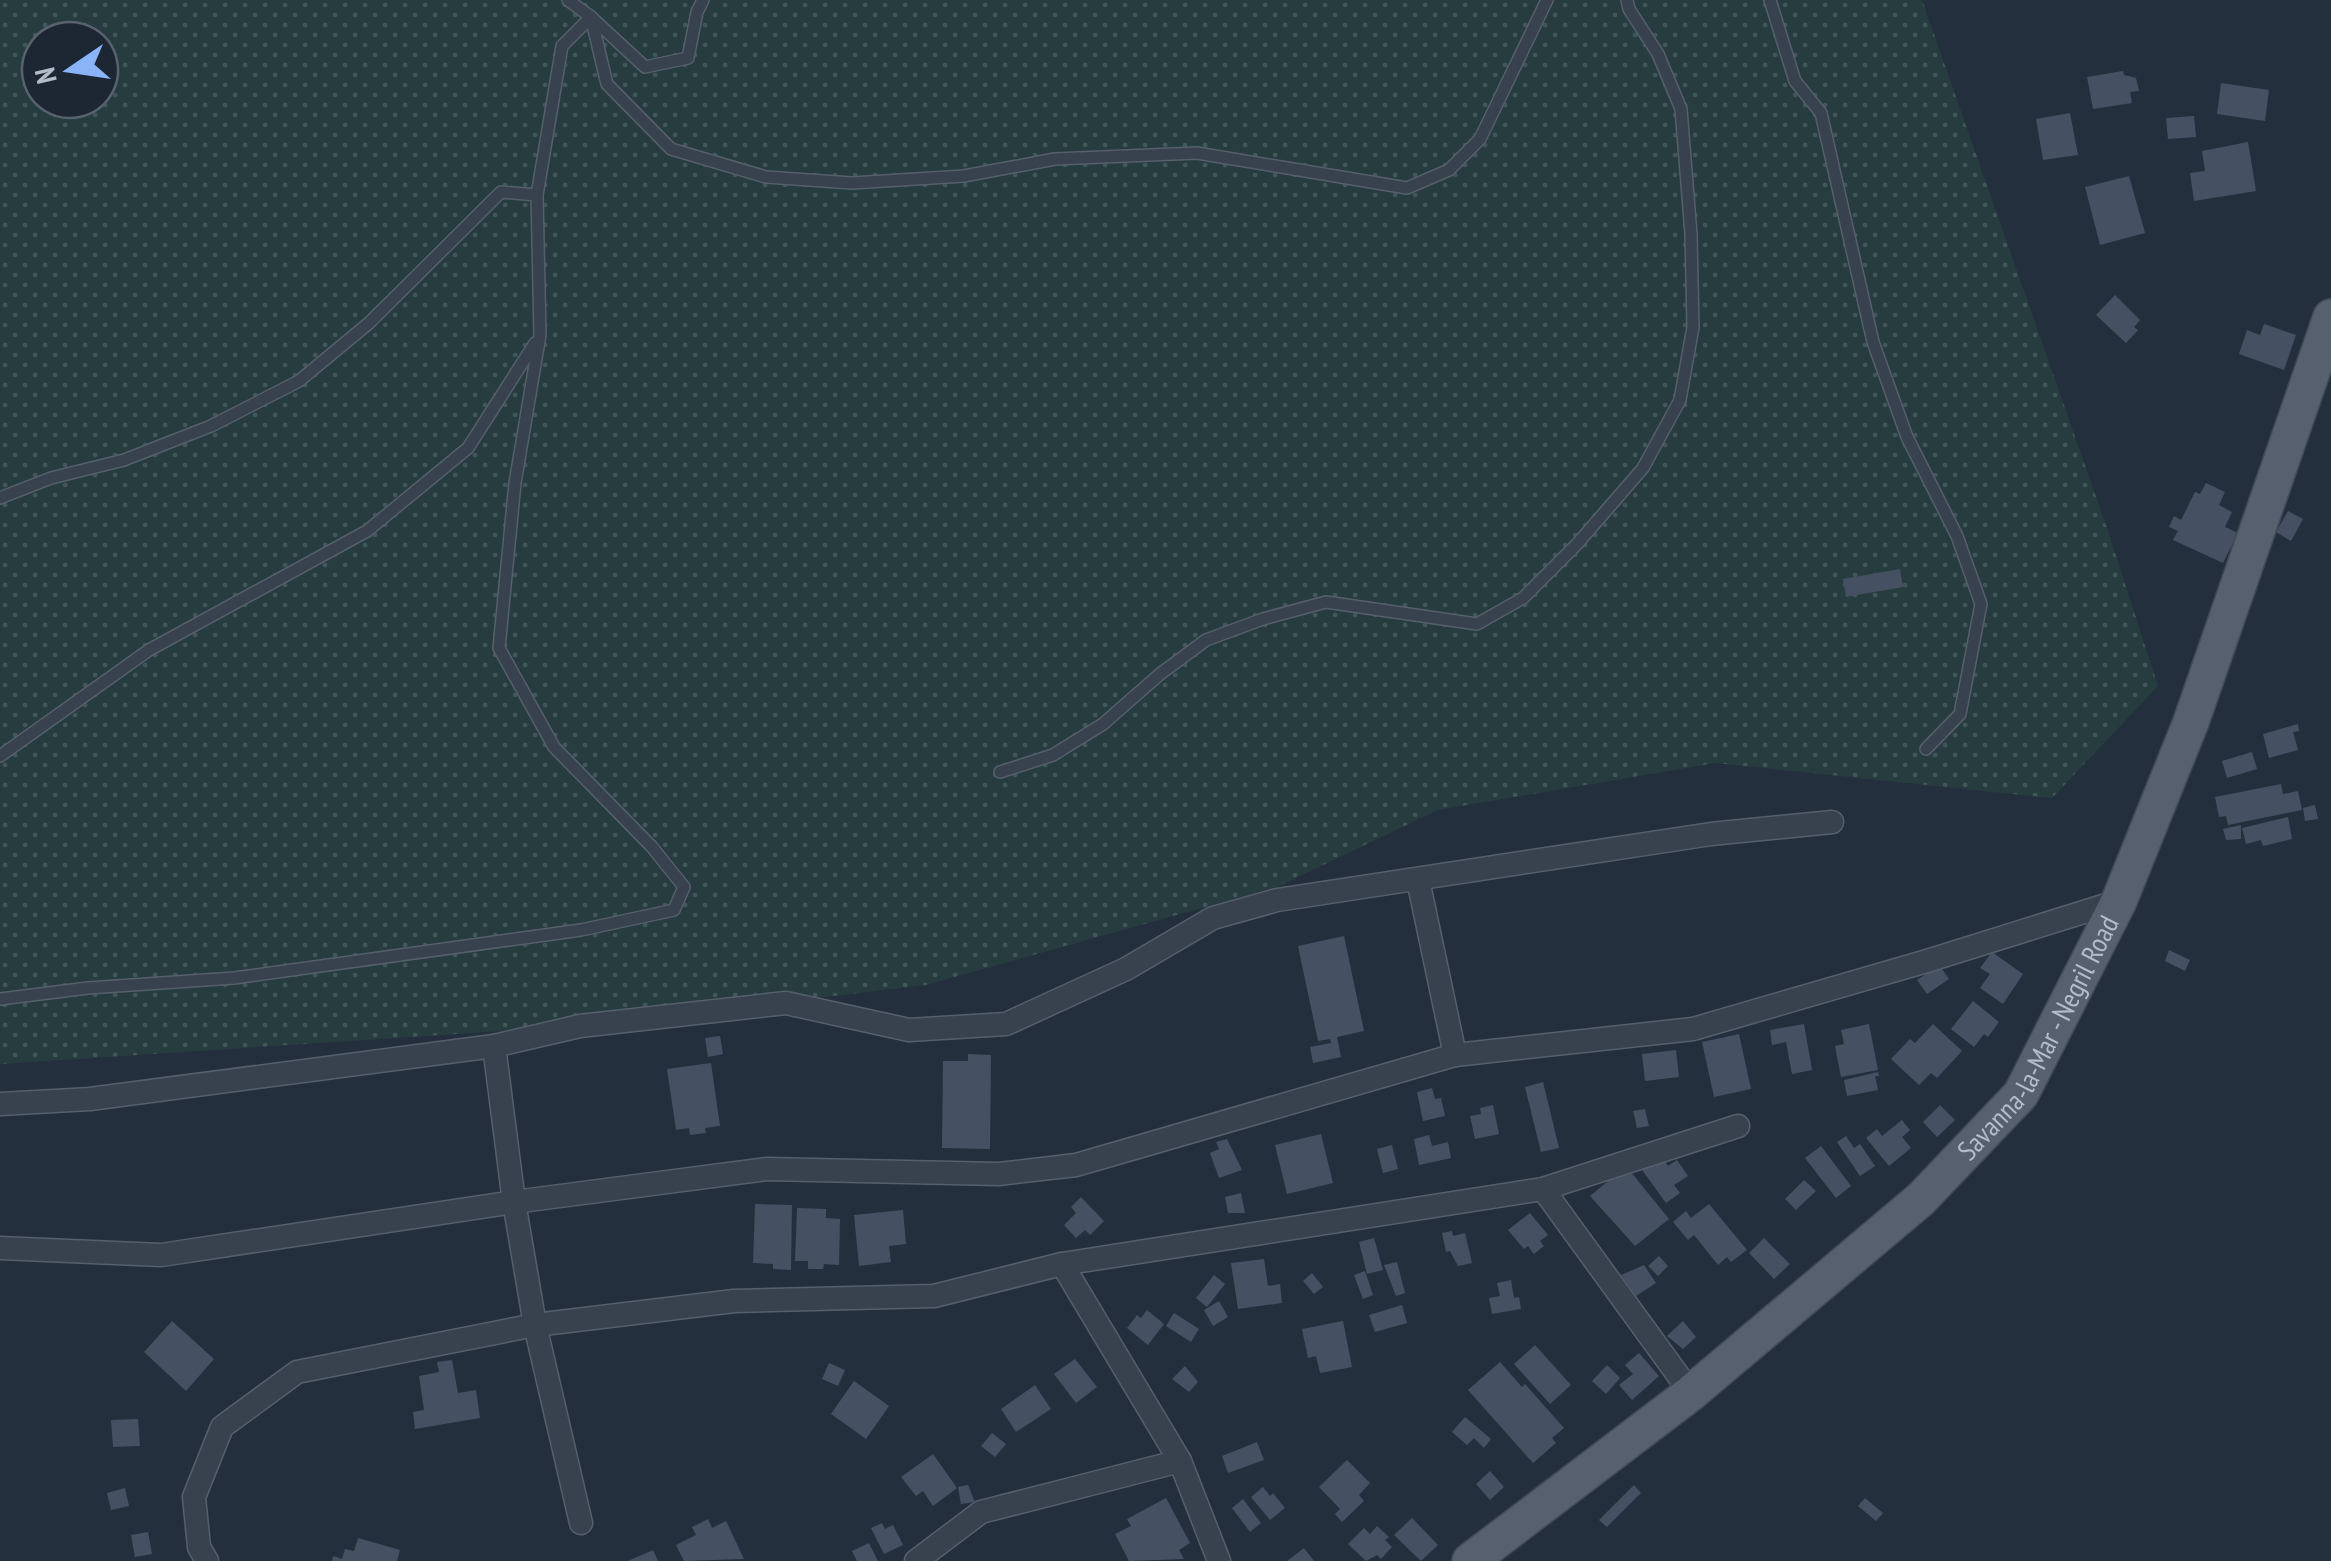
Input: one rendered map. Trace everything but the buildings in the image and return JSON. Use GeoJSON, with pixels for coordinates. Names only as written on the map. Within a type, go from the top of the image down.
{"type":"FeatureCollection","features":[{"type":"Feature","properties":{"kind":"main road","name":"Savanna-la-Mar - Negril Road"},"geometry":{"type":"LineString","coordinates":[[1470,1561],[1691,1393],[1921,1199],[2021,1094],[2119,901],[2191,722],[2331,317]]}},
{"type":"Feature","properties":{"kind":"street"},"geometry":{"type":"LineString","coordinates":[[0,1104],[90,1099],[494,1046],[580,1026],[786,1003],[909,1030],[1006,1024],[1126,969],[1213,918],[1277,900],[1710,834],[1832,822]]}},
{"type":"Feature","properties":{"kind":"street"},"geometry":{"type":"LineString","coordinates":[[1418,880],[1455,1055]]}},
{"type":"Feature","properties":{"kind":"street"},"geometry":{"type":"LineString","coordinates":[[0,1248],[161,1255],[766,1169],[999,1174],[1076,1165],[1455,1055],[1693,1029],[1927,962],[2119,901]]}},
{"type":"Feature","properties":{"kind":"street"},"geometry":{"type":"LineString","coordinates":[[494,1046],[535,1325],[582,1523]]}},
{"type":"Feature","properties":{"kind":"street"},"geometry":{"type":"LineString","coordinates":[[207,1561],[199,1547],[194,1498],[222,1427],[297,1372],[535,1325],[734,1301],[934,1296],[1062,1264],[1543,1189],[1738,1126]]}},
{"type":"Feature","properties":{"kind":"street"},"geometry":{"type":"LineString","coordinates":[[1543,1189],[1691,1393]]}},
{"type":"Feature","properties":{"kind":"street"},"geometry":{"type":"LineString","coordinates":[[1062,1264],[1180,1461],[1219,1561]]}},
{"type":"Feature","properties":{"kind":"street"},"geometry":{"type":"LineString","coordinates":[[916,1561],[981,1512],[1180,1461]]}},
{"type":"Feature","properties":{"kind":"lane"},"geometry":{"type":"LineString","coordinates":[[568,0],[646,67],[688,58],[696,12],[703,0]]}},
{"type":"Feature","properties":{"kind":"lane"},"geometry":{"type":"LineString","coordinates":[[591,17],[607,84],[671,149],[766,176],[852,183],[964,176],[1056,159],[1198,153],[1407,188],[1449,170],[1480,139],[1547,0]]}},
{"type":"Feature","properties":{"kind":"lane"},"geometry":{"type":"LineString","coordinates":[[1000,772],[1053,755],[1103,724],[1206,640],[1263,620],[1326,602],[1477,624],[1523,598],[1578,543],[1643,468],[1680,400],[1692,327],[1691,234],[1681,109],[1658,54],[1627,0]]}},
{"type":"Feature","properties":{"kind":"lane"},"geometry":{"type":"LineString","coordinates":[[1770,0],[1795,81],[1821,113],[1873,342],[1907,437],[1957,536],[1981,604],[1960,714],[1926,749]]}},
{"type":"Feature","properties":{"kind":"lane"},"geometry":{"type":"LineString","coordinates":[[0,999],[88,988],[234,978],[581,930],[674,910],[684,887],[652,847],[554,747],[499,648],[515,483],[540,335],[536,195],[562,46],[591,17]]}},
{"type":"Feature","properties":{"kind":"lane"},"geometry":{"type":"LineString","coordinates":[[0,498],[52,478],[159,447],[211,426],[300,381],[369,322],[501,192],[536,195]]}},
{"type":"Feature","properties":{"kind":"lane"},"geometry":{"type":"LineString","coordinates":[[0,756],[148,650],[367,531],[468,448],[540,335]]}},
{"type":"Feature","properties":{"kind":"green space"},"geometry":{"type":"Polygon","coordinates":[[[0,0],[1922,0],[2108,531],[2158,686],[2052,798],[1715,763],[1438,810],[1277,887],[926,985],[580,1026],[0,1064],[0,0]]]}}]}
